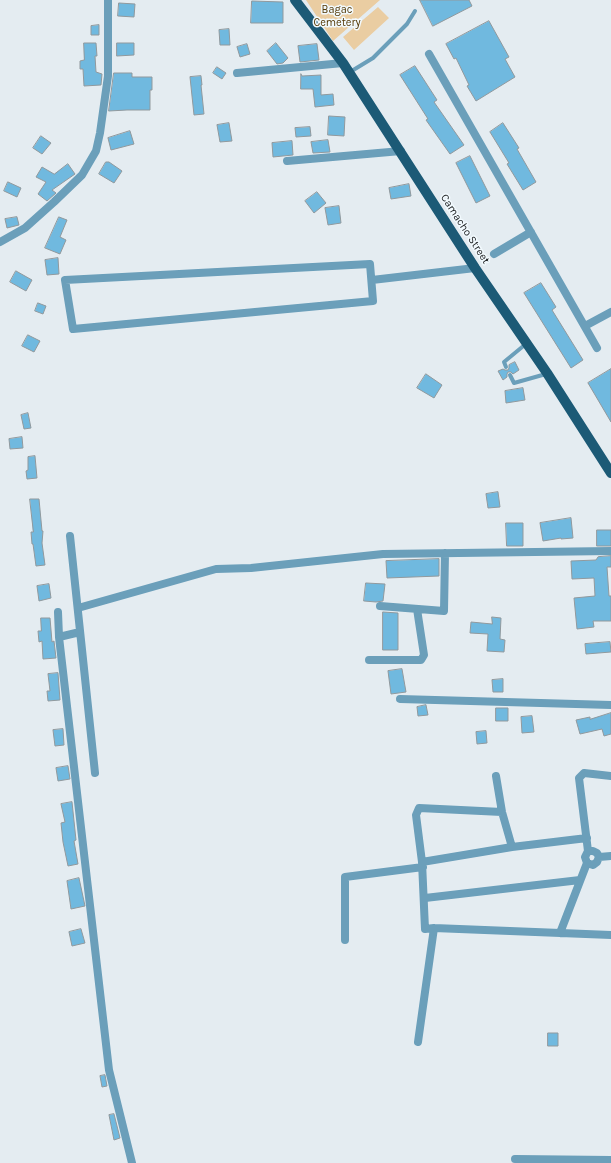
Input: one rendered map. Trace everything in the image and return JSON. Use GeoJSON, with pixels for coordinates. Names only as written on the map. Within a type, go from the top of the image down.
{"type":"FeatureCollection","features":[{"type":"Feature","properties":{"kind":"main road","name":"Camacho Street"},"geometry":{"type":"LineString","coordinates":[[295,0],[343,63],[475,268],[547,373],[611,474]]}},
{"type":"Feature","properties":{"kind":"street"},"geometry":{"type":"LineString","coordinates":[[0,242],[25,228],[54,202],[82,175],[96,151],[108,76],[108,0]]}},
{"type":"Feature","properties":{"kind":"street"},"geometry":{"type":"LineString","coordinates":[[429,54],[597,348]]}},
{"type":"Feature","properties":{"kind":"street"},"geometry":{"type":"LineString","coordinates":[[237,73],[343,63]]}},
{"type":"Feature","properties":{"kind":"street"},"geometry":{"type":"LineString","coordinates":[[287,160],[401,151]]}},
{"type":"Feature","properties":{"kind":"street"},"geometry":{"type":"LineString","coordinates":[[494,254],[531,232]]}},
{"type":"Feature","properties":{"kind":"street"},"geometry":{"type":"LineString","coordinates":[[370,264],[372,280],[373,301],[73,329],[65,280],[370,264]]}},
{"type":"Feature","properties":{"kind":"street"},"geometry":{"type":"LineString","coordinates":[[372,280],[475,268]]}},
{"type":"Feature","properties":{"kind":"street"},"geometry":{"type":"LineString","coordinates":[[585,326],[611,312]]}},
{"type":"Feature","properties":{"kind":"street"},"geometry":{"type":"LineString","coordinates":[[70,536],[95,773]]}},
{"type":"Feature","properties":{"kind":"street"},"geometry":{"type":"LineString","coordinates":[[78,608],[216,569],[251,568],[383,554],[611,551]]}},
{"type":"Feature","properties":{"kind":"street"},"geometry":{"type":"LineString","coordinates":[[380,606],[444,611],[445,554]]}},
{"type":"Feature","properties":{"kind":"street"},"geometry":{"type":"LineString","coordinates":[[369,660],[421,660],[424,656],[417,609]]}},
{"type":"Feature","properties":{"kind":"street"},"geometry":{"type":"LineString","coordinates":[[58,612],[59,637],[109,1070],[132,1163]]}},
{"type":"Feature","properties":{"kind":"street"},"geometry":{"type":"LineString","coordinates":[[59,637],[80,632]]}},
{"type":"Feature","properties":{"kind":"street"},"geometry":{"type":"LineString","coordinates":[[400,699],[611,705]]}},
{"type":"Feature","properties":{"kind":"street"},"geometry":{"type":"LineString","coordinates":[[588,863],[585,857],[588,852],[587,838],[579,778],[584,773],[611,776]]}},
{"type":"Feature","properties":{"kind":"street"},"geometry":{"type":"LineString","coordinates":[[496,776],[502,812],[512,847]]}},
{"type":"Feature","properties":{"kind":"street"},"geometry":{"type":"LineString","coordinates":[[502,812],[419,808],[416,815],[423,864],[426,929],[434,928],[611,935]]}},
{"type":"Feature","properties":{"kind":"street"},"geometry":{"type":"LineString","coordinates":[[346,940],[345,877],[512,847],[587,838]]}},
{"type":"Feature","properties":{"kind":"street"},"geometry":{"type":"LineString","coordinates":[[588,852],[593,850],[599,857]]}},
{"type":"Feature","properties":{"kind":"street"},"geometry":{"type":"LineString","coordinates":[[599,857],[611,856]]}},
{"type":"Feature","properties":{"kind":"street"},"geometry":{"type":"LineString","coordinates":[[588,863],[592,865],[597,862],[599,857]]}},
{"type":"Feature","properties":{"kind":"street"},"geometry":{"type":"LineString","coordinates":[[560,933],[588,863]]}},
{"type":"Feature","properties":{"kind":"street"},"geometry":{"type":"LineString","coordinates":[[425,898],[580,880]]}},
{"type":"Feature","properties":{"kind":"street"},"geometry":{"type":"LineString","coordinates":[[418,1042],[434,928]]}},
{"type":"Feature","properties":{"kind":"street"},"geometry":{"type":"LineString","coordinates":[[514,1159],[611,1160]]}},
{"type":"Feature","properties":{"kind":"lane"},"geometry":{"type":"LineString","coordinates":[[349,73],[373,58],[407,24],[415,11]]}},
{"type":"Feature","properties":{"kind":"lane"},"geometry":{"type":"LineString","coordinates":[[506,367],[504,362],[527,343]]}},
{"type":"Feature","properties":{"kind":"lane"},"geometry":{"type":"LineString","coordinates":[[510,375],[514,383],[547,373]]}},
{"type":"Feature","properties":{"kind":"green space","name":"Bagac Cemetery"},"geometry":{"type":"Polygon","coordinates":[[[306,0],[380,0],[333,41],[306,0]]]}},
{"type":"Feature","properties":{"kind":"green space"},"geometry":{"type":"Polygon","coordinates":[[[378,7],[389,18],[354,50],[343,37],[378,7]]]}},
{"type":"Feature","properties":{"kind":"building"},"geometry":{"type":"Polygon","coordinates":[[[420,0],[469,0],[472,6],[433,26],[420,0]]]}},
{"type":"Feature","properties":{"kind":"building"},"geometry":{"type":"Polygon","coordinates":[[[252,1],[283,2],[283,23],[251,23],[252,1]]]}},
{"type":"Feature","properties":{"kind":"building"},"geometry":{"type":"Polygon","coordinates":[[[119,3],[135,4],[134,17],[118,16],[119,3]]]}},
{"type":"Feature","properties":{"kind":"building"},"geometry":{"type":"Polygon","coordinates":[[[489,21],[509,57],[505,59],[515,77],[476,101],[467,86],[469,85],[456,58],[454,59],[446,44],[489,21]]]}},
{"type":"Feature","properties":{"kind":"building"},"geometry":{"type":"Polygon","coordinates":[[[99,25],[99,35],[91,35],[91,26],[99,25]]]}},
{"type":"Feature","properties":{"kind":"building"},"geometry":{"type":"Polygon","coordinates":[[[229,29],[230,45],[220,45],[219,30],[229,29]]]}},
{"type":"Feature","properties":{"kind":"building"},"geometry":{"type":"Polygon","coordinates":[[[84,43],[96,43],[96,72],[102,74],[101,85],[84,86],[83,69],[80,69],[80,61],[84,60],[84,43]]]}},
{"type":"Feature","properties":{"kind":"building"},"geometry":{"type":"Polygon","coordinates":[[[117,43],[134,43],[134,55],[117,56],[117,43]]]}},
{"type":"Feature","properties":{"kind":"building"},"geometry":{"type":"Polygon","coordinates":[[[276,43],[288,58],[283,63],[277,64],[267,51],[276,43]]]}},
{"type":"Feature","properties":{"kind":"building"},"geometry":{"type":"Polygon","coordinates":[[[247,44],[250,54],[240,57],[237,47],[247,44]]]}},
{"type":"Feature","properties":{"kind":"building"},"geometry":{"type":"Polygon","coordinates":[[[317,44],[319,60],[300,62],[298,46],[317,44]]]}},
{"type":"Feature","properties":{"kind":"building"},"geometry":{"type":"Polygon","coordinates":[[[415,66],[437,100],[434,102],[464,145],[450,154],[426,120],[428,119],[400,75],[415,66]]]}},
{"type":"Feature","properties":{"kind":"building"},"geometry":{"type":"Polygon","coordinates":[[[217,67],[226,73],[222,79],[213,73],[217,67]]]}},
{"type":"Feature","properties":{"kind":"building"},"geometry":{"type":"Polygon","coordinates":[[[114,73],[132,73],[132,77],[152,77],[152,90],[150,90],[150,110],[109,111],[114,73]]]}},
{"type":"Feature","properties":{"kind":"building"},"geometry":{"type":"Polygon","coordinates":[[[301,74],[302,76],[321,75],[321,95],[333,94],[334,105],[315,107],[313,89],[301,89],[301,74]]]}},
{"type":"Feature","properties":{"kind":"building"},"geometry":{"type":"Polygon","coordinates":[[[201,76],[204,114],[194,115],[190,77],[201,76]]]}},
{"type":"Feature","properties":{"kind":"building"},"geometry":{"type":"Polygon","coordinates":[[[329,116],[345,117],[344,136],[328,135],[329,116]]]}},
{"type":"Feature","properties":{"kind":"building"},"geometry":{"type":"Polygon","coordinates":[[[229,123],[232,141],[220,142],[217,125],[229,123]]]}},
{"type":"Feature","properties":{"kind":"building"},"geometry":{"type":"Polygon","coordinates":[[[503,123],[519,148],[517,149],[536,182],[523,190],[490,132],[503,123]]]}},
{"type":"Feature","properties":{"kind":"building"},"geometry":{"type":"Polygon","coordinates":[[[310,127],[311,136],[296,137],[295,128],[310,127]]]}},
{"type":"Feature","properties":{"kind":"building"},"geometry":{"type":"Polygon","coordinates":[[[130,131],[134,144],[111,150],[108,138],[130,131]]]}},
{"type":"Feature","properties":{"kind":"building"},"geometry":{"type":"Polygon","coordinates":[[[41,136],[51,143],[42,154],[33,148],[41,136]]]}},
{"type":"Feature","properties":{"kind":"building"},"geometry":{"type":"Polygon","coordinates":[[[328,140],[330,152],[313,153],[311,142],[328,140]]]}},
{"type":"Feature","properties":{"kind":"building"},"geometry":{"type":"Polygon","coordinates":[[[292,141],[293,155],[273,157],[272,143],[292,141]]]}},
{"type":"Feature","properties":{"kind":"building"},"geometry":{"type":"Polygon","coordinates":[[[470,156],[490,196],[476,203],[456,163],[470,156]]]}},
{"type":"Feature","properties":{"kind":"building"},"geometry":{"type":"Polygon","coordinates":[[[106,162],[109,162],[122,171],[114,183],[99,174],[106,162]]]}},
{"type":"Feature","properties":{"kind":"building"},"geometry":{"type":"Polygon","coordinates":[[[68,164],[75,174],[52,190],[56,193],[47,201],[38,194],[46,182],[36,177],[42,167],[54,174],[68,164]]]}},
{"type":"Feature","properties":{"kind":"building"},"geometry":{"type":"Polygon","coordinates":[[[8,182],[21,188],[17,197],[4,191],[8,182]]]}},
{"type":"Feature","properties":{"kind":"building"},"geometry":{"type":"Polygon","coordinates":[[[409,184],[411,196],[391,199],[389,188],[409,184]]]}},
{"type":"Feature","properties":{"kind":"building"},"geometry":{"type":"Polygon","coordinates":[[[317,192],[326,203],[314,213],[305,201],[317,192]]]}},
{"type":"Feature","properties":{"kind":"building"},"geometry":{"type":"Polygon","coordinates":[[[339,206],[341,223],[328,225],[325,208],[339,206]]]}},
{"type":"Feature","properties":{"kind":"building"},"geometry":{"type":"Polygon","coordinates":[[[17,217],[19,225],[7,228],[5,219],[17,217]]]}},
{"type":"Feature","properties":{"kind":"building"},"geometry":{"type":"Polygon","coordinates":[[[59,217],[67,220],[60,237],[66,240],[60,254],[45,248],[59,217]]]}},
{"type":"Feature","properties":{"kind":"building"},"geometry":{"type":"Polygon","coordinates":[[[58,258],[59,274],[47,275],[45,260],[58,258]]]}},
{"type":"Feature","properties":{"kind":"building"},"geometry":{"type":"Polygon","coordinates":[[[16,271],[32,280],[26,291],[10,282],[16,271]]]}},
{"type":"Feature","properties":{"kind":"building"},"geometry":{"type":"Polygon","coordinates":[[[541,283],[556,307],[552,310],[583,360],[571,368],[524,293],[541,283]]]}},
{"type":"Feature","properties":{"kind":"building"},"geometry":{"type":"Polygon","coordinates":[[[38,303],[46,306],[43,314],[35,311],[38,303]]]}},
{"type":"Feature","properties":{"kind":"building"},"geometry":{"type":"Polygon","coordinates":[[[28,335],[40,341],[34,352],[22,346],[28,335]]]}},
{"type":"Feature","properties":{"kind":"building"},"geometry":{"type":"Polygon","coordinates":[[[515,362],[519,370],[513,374],[508,372],[507,377],[503,380],[498,371],[503,369],[508,370],[509,365],[515,362]]]}},
{"type":"Feature","properties":{"kind":"building"},"geometry":{"type":"Polygon","coordinates":[[[611,369],[611,422],[588,383],[611,369]]]}},
{"type":"Feature","properties":{"kind":"building"},"geometry":{"type":"Polygon","coordinates":[[[426,374],[442,385],[434,398],[417,388],[426,374]]]}},
{"type":"Feature","properties":{"kind":"building"},"geometry":{"type":"Polygon","coordinates":[[[523,388],[525,400],[506,403],[505,391],[523,388]]]}},
{"type":"Feature","properties":{"kind":"building"},"geometry":{"type":"Polygon","coordinates":[[[28,413],[31,428],[24,429],[21,415],[28,413]]]}},
{"type":"Feature","properties":{"kind":"building"},"geometry":{"type":"Polygon","coordinates":[[[22,437],[23,448],[10,449],[9,439],[22,437]]]}},
{"type":"Feature","properties":{"kind":"building"},"geometry":{"type":"Polygon","coordinates":[[[35,456],[37,478],[27,479],[26,471],[28,470],[28,457],[35,456]]]}},
{"type":"Feature","properties":{"kind":"building"},"geometry":{"type":"Polygon","coordinates":[[[498,492],[500,507],[488,508],[486,494],[498,492]]]}},
{"type":"Feature","properties":{"kind":"building"},"geometry":{"type":"Polygon","coordinates":[[[30,499],[39,499],[45,565],[36,566],[32,544],[31,532],[33,532],[30,499]]]}},
{"type":"Feature","properties":{"kind":"building"},"geometry":{"type":"Polygon","coordinates":[[[571,518],[573,538],[543,541],[540,523],[571,518]]]}},
{"type":"Feature","properties":{"kind":"building"},"geometry":{"type":"Polygon","coordinates":[[[506,523],[523,523],[523,546],[507,546],[506,523]]]}},
{"type":"Feature","properties":{"kind":"building"},"geometry":{"type":"Polygon","coordinates":[[[597,530],[611,530],[611,546],[597,546],[597,530]]]}},
{"type":"Feature","properties":{"kind":"building"},"geometry":{"type":"Polygon","coordinates":[[[611,556],[611,567],[607,567],[609,596],[611,596],[611,621],[593,621],[594,627],[577,629],[574,598],[595,596],[594,578],[572,579],[571,561],[596,560],[598,557],[611,556]]]}},
{"type":"Feature","properties":{"kind":"building"},"geometry":{"type":"Polygon","coordinates":[[[439,559],[439,576],[387,578],[386,561],[439,559]]]}},
{"type":"Feature","properties":{"kind":"building"},"geometry":{"type":"Polygon","coordinates":[[[366,583],[385,584],[383,601],[364,601],[366,583]]]}},
{"type":"Feature","properties":{"kind":"building"},"geometry":{"type":"Polygon","coordinates":[[[49,584],[51,598],[39,601],[37,586],[49,584]]]}},
{"type":"Feature","properties":{"kind":"building"},"geometry":{"type":"Polygon","coordinates":[[[383,612],[398,613],[398,650],[383,650],[383,612]]]}},
{"type":"Feature","properties":{"kind":"building"},"geometry":{"type":"Polygon","coordinates":[[[492,617],[501,618],[500,639],[505,640],[504,652],[487,651],[488,634],[470,633],[471,622],[492,624],[492,617]]]}},
{"type":"Feature","properties":{"kind":"building"},"geometry":{"type":"Polygon","coordinates":[[[41,618],[50,618],[52,642],[54,641],[56,658],[43,659],[42,641],[39,642],[38,631],[41,631],[41,618]]]}},
{"type":"Feature","properties":{"kind":"building"},"geometry":{"type":"Polygon","coordinates":[[[610,642],[611,652],[586,654],[585,644],[610,642]]]}},
{"type":"Feature","properties":{"kind":"building"},"geometry":{"type":"Polygon","coordinates":[[[402,669],[406,692],[391,694],[388,671],[402,669]]]}},
{"type":"Feature","properties":{"kind":"building"},"geometry":{"type":"Polygon","coordinates":[[[58,673],[60,700],[48,701],[47,691],[50,691],[48,674],[58,673]]]}},
{"type":"Feature","properties":{"kind":"building"},"geometry":{"type":"Polygon","coordinates":[[[503,679],[503,692],[493,692],[492,680],[503,679]]]}},
{"type":"Feature","properties":{"kind":"building"},"geometry":{"type":"Polygon","coordinates":[[[426,705],[428,715],[418,716],[417,707],[426,705]]]}},
{"type":"Feature","properties":{"kind":"building"},"geometry":{"type":"Polygon","coordinates":[[[496,708],[508,708],[508,721],[496,721],[496,708]]]}},
{"type":"Feature","properties":{"kind":"building"},"geometry":{"type":"Polygon","coordinates":[[[611,713],[611,734],[604,736],[602,729],[580,734],[576,720],[590,717],[590,719],[611,713]]]}},
{"type":"Feature","properties":{"kind":"building"},"geometry":{"type":"Polygon","coordinates":[[[532,716],[534,732],[522,733],[521,717],[532,716]]]}},
{"type":"Feature","properties":{"kind":"building"},"geometry":{"type":"Polygon","coordinates":[[[63,729],[64,745],[55,746],[53,730],[63,729]]]}},
{"type":"Feature","properties":{"kind":"building"},"geometry":{"type":"Polygon","coordinates":[[[486,731],[487,743],[477,744],[476,732],[486,731]]]}},
{"type":"Feature","properties":{"kind":"building"},"geometry":{"type":"Polygon","coordinates":[[[68,766],[70,779],[58,781],[56,768],[68,766]]]}},
{"type":"Feature","properties":{"kind":"building"},"geometry":{"type":"Polygon","coordinates":[[[72,802],[76,840],[74,841],[78,864],[68,866],[63,842],[61,823],[65,822],[61,804],[72,802]]]}},
{"type":"Feature","properties":{"kind":"building"},"geometry":{"type":"Polygon","coordinates":[[[79,878],[85,906],[71,909],[67,881],[79,878]]]}},
{"type":"Feature","properties":{"kind":"building"},"geometry":{"type":"Polygon","coordinates":[[[81,929],[85,943],[72,946],[69,932],[81,929]]]}},
{"type":"Feature","properties":{"kind":"building"},"geometry":{"type":"Polygon","coordinates":[[[548,1033],[558,1033],[558,1046],[548,1046],[548,1033]]]}},
{"type":"Feature","properties":{"kind":"building"},"geometry":{"type":"Polygon","coordinates":[[[105,1075],[107,1086],[102,1087],[100,1076],[105,1075]]]}},
{"type":"Feature","properties":{"kind":"building"},"geometry":{"type":"Polygon","coordinates":[[[114,1114],[120,1138],[114,1140],[109,1115],[114,1114]]]}}]}
